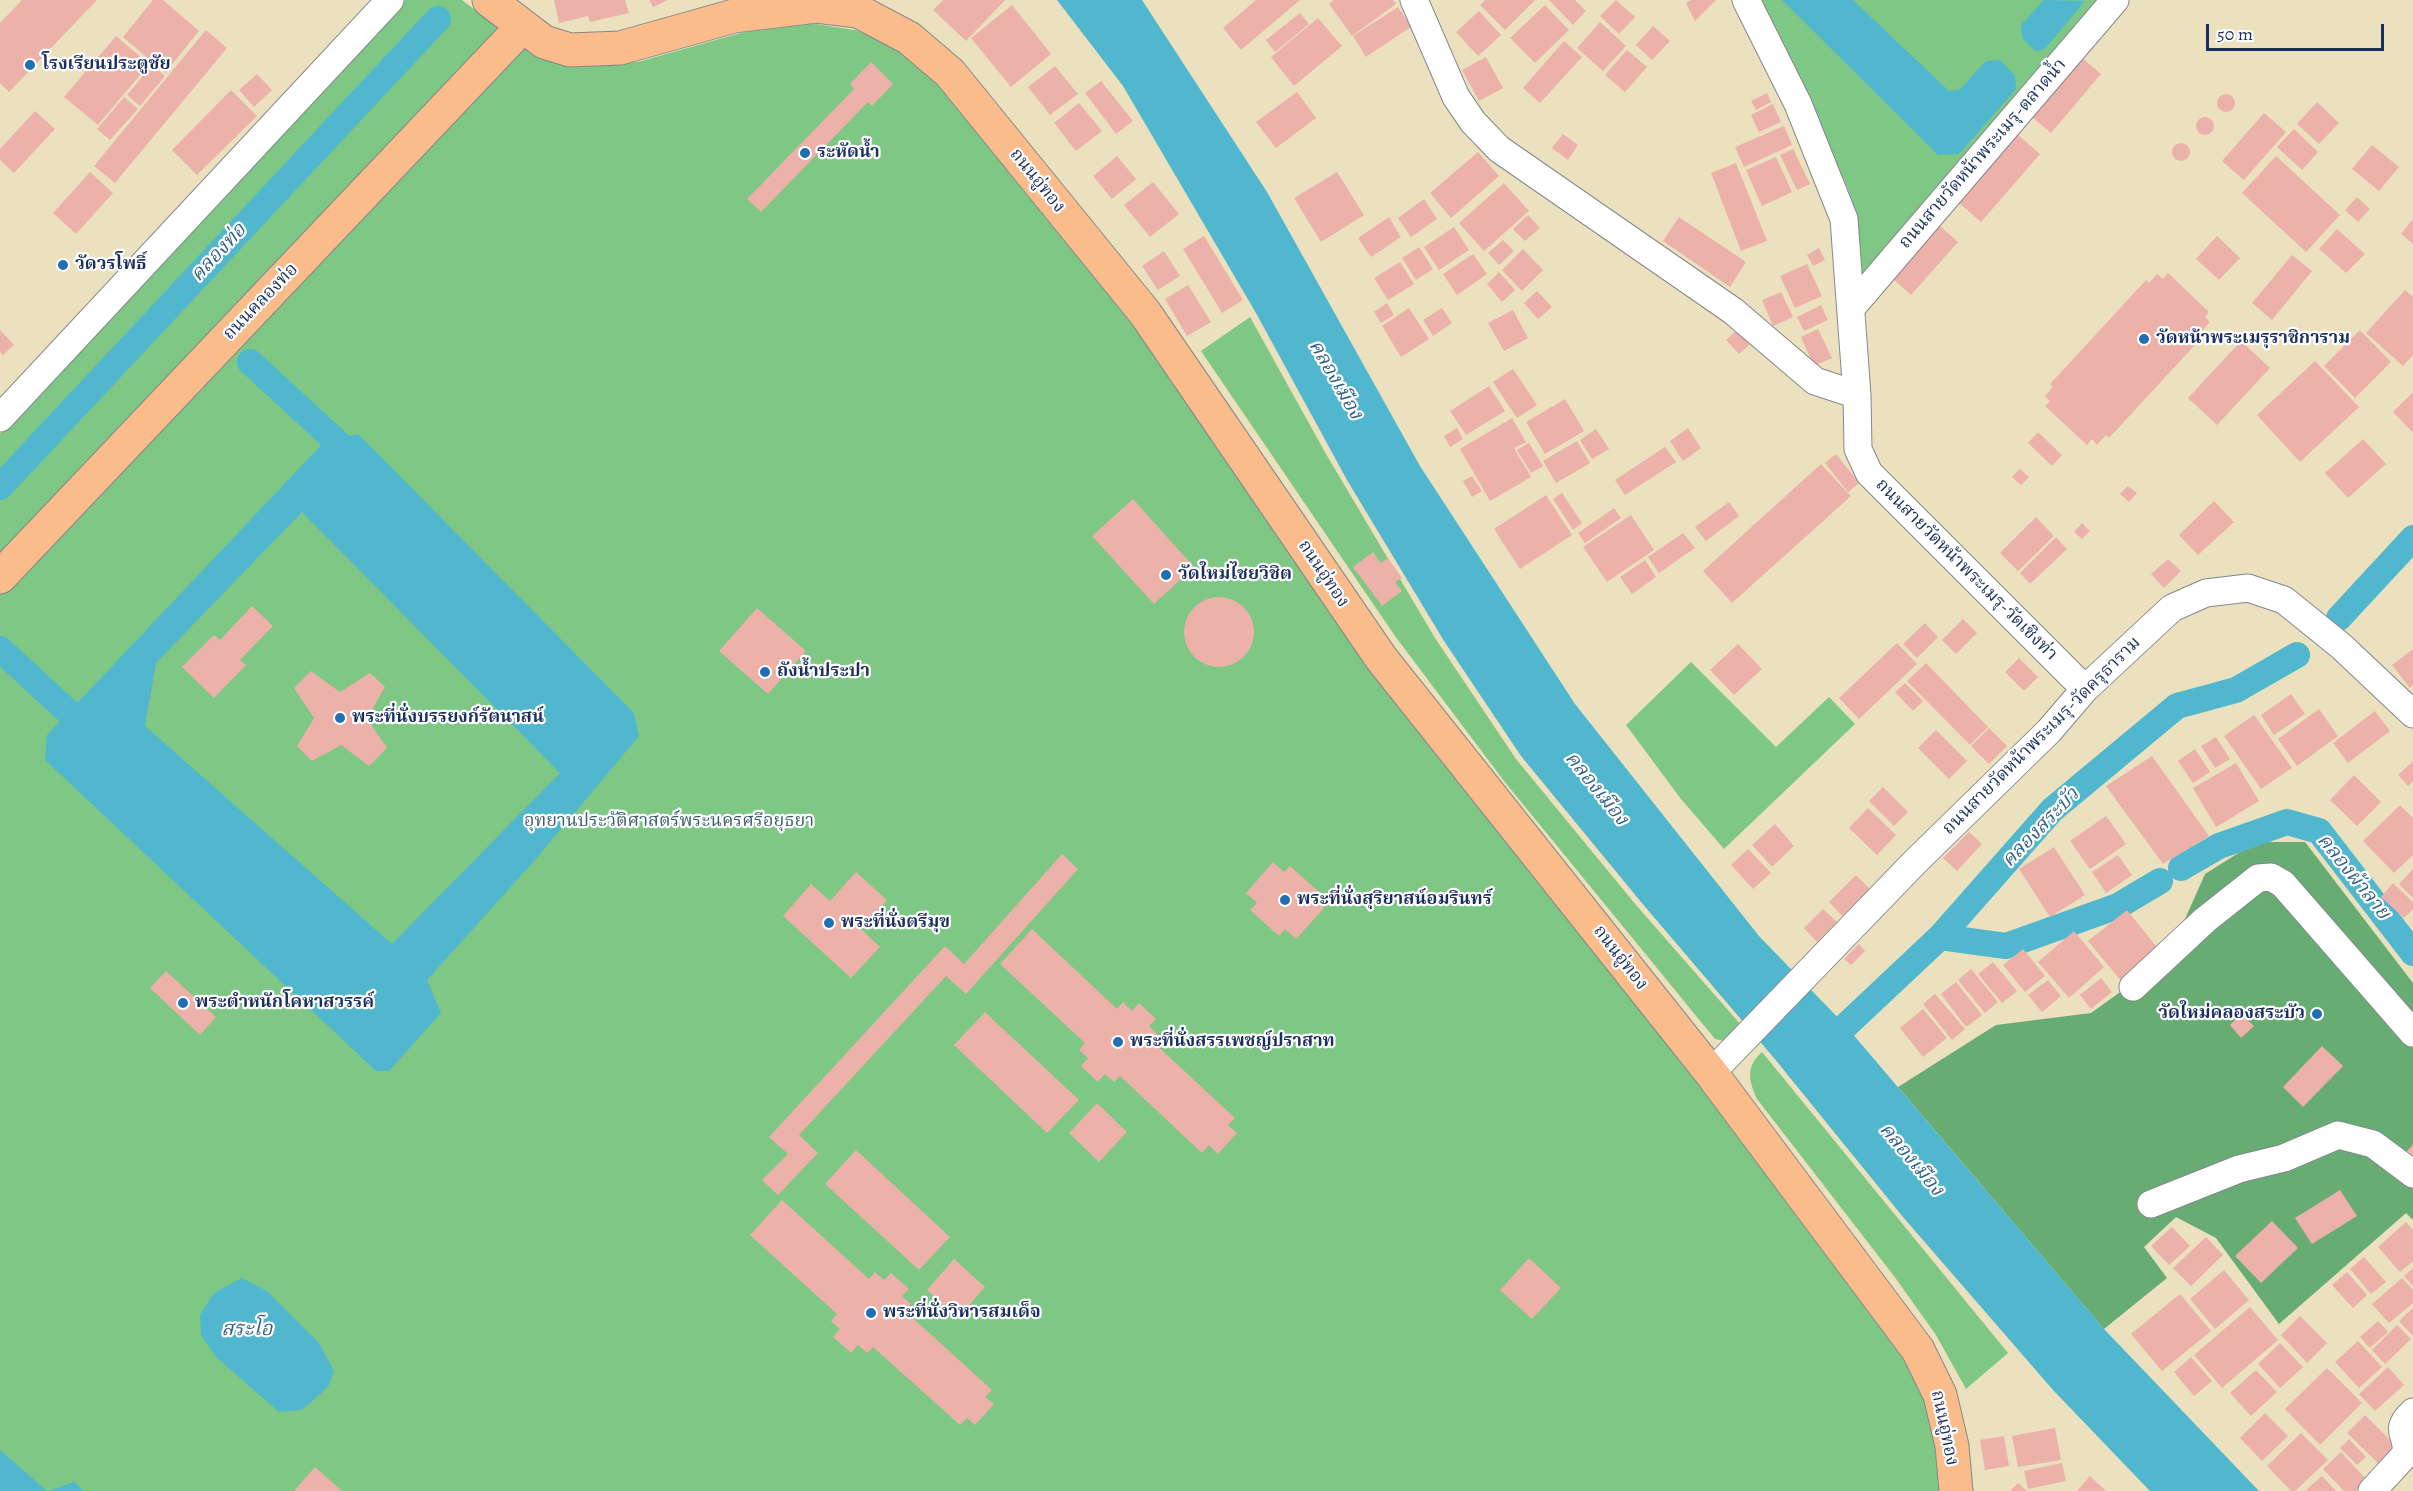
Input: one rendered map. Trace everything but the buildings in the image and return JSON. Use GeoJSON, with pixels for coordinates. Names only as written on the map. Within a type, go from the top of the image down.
{"type":"FeatureCollection","features":[{"type":"Feature","properties":{"kind":"main road","name":"ถนนอู่ทอง"},"geometry":{"type":"LineString","coordinates":[[504,9],[543,42],[570,50],[620,48],[734,16],[816,6],[858,11],[909,38],[950,73],[1145,313],[1382,658],[1722,1061],[1918,1350],[1941,1395],[1952,1446],[1956,1491]]}},
{"type":"Feature","properties":{"kind":"main road","name":"ถนนคลองท่อ"},"geometry":{"type":"LineString","coordinates":[[0,577],[504,9]]}},
{"type":"Feature","properties":{"kind":"street"},"geometry":{"type":"LineString","coordinates":[[0,418],[390,0]]}},
{"type":"Feature","properties":{"kind":"street"},"geometry":{"type":"LineString","coordinates":[[1414,0],[1456,97],[1473,122],[1499,149],[1733,311],[1815,381],[1857,395]]}},
{"type":"Feature","properties":{"kind":"street","name":"ถนนสายวัดหน้าพระเมรุ-วัดเชิงท่า"},"geometry":{"type":"LineString","coordinates":[[1746,0],[1798,104],[1844,219],[1852,307],[1858,449],[1869,473],[2085,688]]}},
{"type":"Feature","properties":{"kind":"street","name":"ถนนสายวัดหน้าพระเมรุ-ตลาดน้ำ"},"geometry":{"type":"LineString","coordinates":[[1852,307],[2115,0]]}},
{"type":"Feature","properties":{"kind":"street","name":"ถนนสายวัดหน้าพระเมรุ-วัดครุธาราม"},"geometry":{"type":"LineString","coordinates":[[1722,1061],[1915,862],[2049,731],[2085,688],[2172,608],[2206,592],[2248,588],[2284,600],[2341,646],[2413,714]]}},
{"type":"Feature","properties":{"kind":"street"},"geometry":{"type":"LineString","coordinates":[[2133,987],[2205,920],[2258,878],[2271,877],[2283,884],[2413,1033]]}},
{"type":"Feature","properties":{"kind":"street"},"geometry":{"type":"LineString","coordinates":[[2151,1204],[2239,1169],[2284,1158],[2338,1135],[2373,1144],[2413,1174]]}},
{"type":"Feature","properties":{"kind":"street"},"geometry":{"type":"LineString","coordinates":[[2372,1491],[2406,1454],[2401,1427],[2403,1421],[2413,1412]]}},
{"type":"Feature","properties":{"kind":"green space","name":"อุทยานประวัติศาสตร์พระนครศรีอยุธยา"},"geometry":{"type":"Polygon","coordinates":[[[405,0],[462,0],[538,58],[577,63],[638,62],[762,27],[809,23],[855,30],[898,47],[942,83],[1136,321],[1901,1343],[1931,1417],[1944,1491],[0,1491],[0,434],[405,0]]]}},
{"type":"Feature","properties":{"kind":"green space"},"geometry":{"type":"Polygon","coordinates":[[[1761,0],[2101,0],[1863,284],[1856,224],[1848,189],[1761,0]]]}},
{"type":"Feature","properties":{"kind":"green space"},"geometry":{"type":"Polygon","coordinates":[[[1250,317],[1326,454],[1435,638],[1516,759],[1636,905],[1741,1025],[1724,1041],[1715,1039],[1504,781],[1395,636],[1201,351],[1250,317]]]}},
{"type":"Feature","properties":{"kind":"green space"},"geometry":{"type":"Polygon","coordinates":[[[1691,662],[1776,747],[1829,697],[1855,724],[1724,849],[1681,799],[1626,725],[1691,662]]]}},
{"type":"Feature","properties":{"kind":"green space"},"geometry":{"type":"Polygon","coordinates":[[[2256,842],[2305,842],[2413,983],[2413,1220],[2406,1213],[2279,1324],[2216,1238],[2176,1217],[2144,1247],[2167,1278],[2104,1329],[1898,1087],[1996,1025],[2091,1013],[2133,983],[2177,937],[2205,874],[2256,842]]]}},
{"type":"Feature","properties":{"kind":"green space"},"geometry":{"type":"Polygon","coordinates":[[[1762,1052],[2008,1353],[1966,1389],[1936,1335],[1894,1276],[1757,1099],[1750,1074],[1753,1063],[1762,1052]]]}},
{"type":"Feature","properties":{"kind":"water","name":"คลองเมือง"},"geometry":{"type":"Polygon","coordinates":[[[1057,0],[1142,0],[1267,192],[1420,466],[1575,704],[1759,936],[1845,1025],[2104,1329],[2259,1491],[2150,1491],[2053,1390],[1903,1217],[1774,1058],[1521,756],[1444,641],[1347,480],[1256,313],[1123,86],[1057,0]]]}},
{"type":"Feature","properties":{"kind":"water"},"geometry":{"type":"Polygon","coordinates":[[[1782,0],[1853,0],[1949,91],[1959,90],[1986,61],[2000,60],[2015,76],[2016,89],[1959,154],[1938,155],[1782,0]]]}},
{"type":"Feature","properties":{"kind":"water"},"geometry":{"type":"Polygon","coordinates":[[[2044,0],[2085,1],[2045,49],[2035,51],[2022,38],[2021,25],[2044,0]]]}},
{"type":"Feature","properties":{"kind":"water"},"geometry":{"type":"Polygon","coordinates":[[[358,434],[634,713],[639,736],[535,860],[427,980],[441,1013],[389,1071],[376,1071],[45,760],[47,735],[323,443],[358,434]],[[302,512],[156,663],[145,726],[392,944],[560,773],[302,512]]]}},
{"type":"Feature","properties":{"kind":"water","name":"สระโอ"},"geometry":{"type":"Polygon","coordinates":[[[242,1278],[267,1291],[319,1343],[334,1371],[328,1387],[302,1410],[279,1412],[216,1357],[201,1335],[200,1315],[214,1293],[242,1278]]]}},
{"type":"Feature","properties":{"kind":"water"},"geometry":{"type":"Polygon","coordinates":[[[0,1450],[47,1491],[0,1491],[0,1450]]]}},
{"type":"Feature","properties":{"kind":"water"},"geometry":{"type":"Polygon","coordinates":[[[74,1482],[84,1491],[49,1491],[74,1482]]]}},
{"type":"Feature","properties":{"kind":"waterway","name":"คลองท่อ"},"geometry":{"type":"LineString","coordinates":[[0,487],[438,19]]}},
{"type":"Feature","properties":{"kind":"waterway"},"geometry":{"type":"LineString","coordinates":[[250,362],[350,454]]}},
{"type":"Feature","properties":{"kind":"waterway","name":"คลองสระบัว"},"geometry":{"type":"LineString","coordinates":[[2339,618],[2413,538]]}},
{"type":"Feature","properties":{"kind":"waterway"},"geometry":{"type":"LineString","coordinates":[[0,649],[89,731]]}},
{"type":"Feature","properties":{"kind":"waterway","name":"คลองสระบัว"},"geometry":{"type":"LineString","coordinates":[[1821,1049],[1940,937],[2052,810],[2177,706],[2236,690],[2297,655]]}},
{"type":"Feature","properties":{"kind":"waterway","name":"คลองผ้าลาย"},"geometry":{"type":"LineString","coordinates":[[2181,868],[2219,846],[2287,822],[2319,831],[2413,953]]}},
{"type":"Feature","properties":{"kind":"waterway","name":"คลองผ้าลาย"},"geometry":{"type":"LineString","coordinates":[[1940,937],[2006,946],[2118,906],[2160,881]]}},
{"type":"Feature","properties":{"kind":"place","name":"โรงเรียนประตูชัย"},"geometry":{"type":"Point","coordinates":[30,65]}},
{"type":"Feature","properties":{"kind":"place","name":"ระหัดน้ำ"},"geometry":{"type":"Point","coordinates":[805,153]}},
{"type":"Feature","properties":{"kind":"place","name":"วัดวรโพธิ์"},"geometry":{"type":"Point","coordinates":[63,265]}},
{"type":"Feature","properties":{"kind":"place","name":"วัดหน้าพระเมรุราชิการาม"},"geometry":{"type":"Point","coordinates":[2144,339]}},
{"type":"Feature","properties":{"kind":"place","name":"วัดใหม่ไชยวิชิต"},"geometry":{"type":"Point","coordinates":[1166,575]}},
{"type":"Feature","properties":{"kind":"place","name":"ถังน้ำประปา"},"geometry":{"type":"Point","coordinates":[765,672]}},
{"type":"Feature","properties":{"kind":"place","name":"พระที่นั่งบรรยงก์รัตนาสน์"},"geometry":{"type":"Point","coordinates":[340,718]}},
{"type":"Feature","properties":{"kind":"place","name":"พระที่นั่งสุริยาสน์อมรินทร์"},"geometry":{"type":"Point","coordinates":[1285,900]}},
{"type":"Feature","properties":{"kind":"place","name":"พระที่นั่งตรีมุข"},"geometry":{"type":"Point","coordinates":[829,923]}},
{"type":"Feature","properties":{"kind":"place","name":"พระตำหนักโคหาสวรรค์"},"geometry":{"type":"Point","coordinates":[183,1003]}},
{"type":"Feature","properties":{"kind":"place","name":"วัดใหม่คลองสระบัว"},"geometry":{"type":"Point","coordinates":[2317,1014]}},
{"type":"Feature","properties":{"kind":"place","name":"พระที่นั่งสรรเพชญ์ปราสาท"},"geometry":{"type":"Point","coordinates":[1118,1042]}},
{"type":"Feature","properties":{"kind":"place","name":"พระที่นั่งวิหารสมเด็จ"},"geometry":{"type":"Point","coordinates":[871,1313]}}]}
